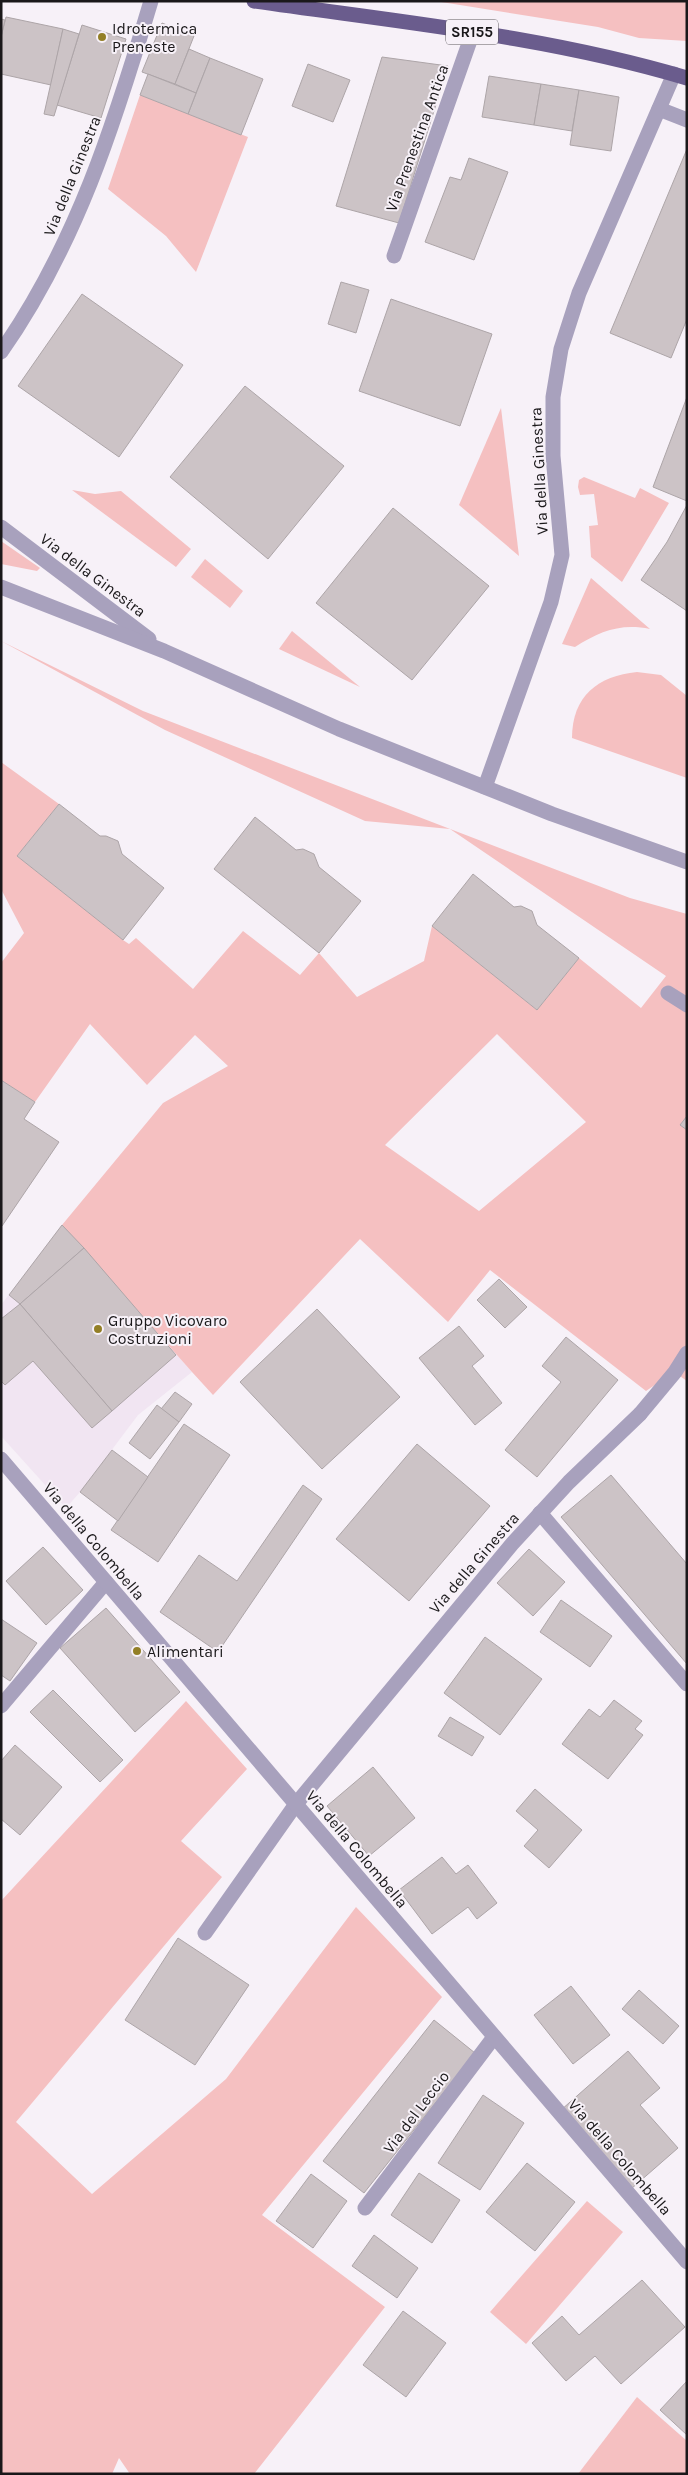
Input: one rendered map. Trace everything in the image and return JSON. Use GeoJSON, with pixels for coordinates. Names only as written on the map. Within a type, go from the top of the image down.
{"type":"FeatureCollection","features":[{"type":"Feature","properties":{"kind":"main road","name":"SR155"},"geometry":{"type":"LineString","coordinates":[[254,1],[473,32],[579,50],[680,76]]}},
{"type":"Feature","properties":{"kind":"street","name":"Via della Ginestra"},"geometry":{"type":"LineString","coordinates":[[1,352],[28,314],[77,219],[114,118],[151,1]]}},
{"type":"Feature","properties":{"kind":"street","name":"Via Prenestina Antica"},"geometry":{"type":"LineString","coordinates":[[394,256],[473,32]]}},
{"type":"Feature","properties":{"kind":"street","name":"Via della Ginestra"},"geometry":{"type":"LineString","coordinates":[[486,788],[551,602],[562,555],[553,456],[554,388],[560,349],[579,293],[659,109],[680,76]]}},
{"type":"Feature","properties":{"kind":"street"},"geometry":{"type":"LineString","coordinates":[[659,109],[687,120]]}},
{"type":"Feature","properties":{"kind":"street","name":"Via della Ginestra"},"geometry":{"type":"LineString","coordinates":[[1,527],[164,651]]}},
{"type":"Feature","properties":{"kind":"street","name":"Via della Ginestra"},"geometry":{"type":"LineString","coordinates":[[1,587],[164,651],[296,711],[486,788],[687,862]]}},
{"type":"Feature","properties":{"kind":"street"},"geometry":{"type":"LineString","coordinates":[[668,993],[687,1005]]}},
{"type":"Feature","properties":{"kind":"street","name":"Via della Ginestra"},"geometry":{"type":"LineString","coordinates":[[205,1933],[296,1804],[486,1574],[540,1513],[640,1414],[675,1372],[687,1353]]}},
{"type":"Feature","properties":{"kind":"street","name":"Via della Colombella"},"geometry":{"type":"LineString","coordinates":[[1,1459],[687,2262]]}},
{"type":"Feature","properties":{"kind":"street"},"geometry":{"type":"LineString","coordinates":[[540,1513],[687,1684]]}},
{"type":"Feature","properties":{"kind":"street"},"geometry":{"type":"LineString","coordinates":[[1,1706],[106,1582]]}},
{"type":"Feature","properties":{"kind":"street","name":"Via del Leccio"},"geometry":{"type":"LineString","coordinates":[[365,2208],[494,2037]]}},
{"type":"Feature","properties":{"kind":"shaded area"},"geometry":{"type":"Polygon","coordinates":[[[435,1],[687,1],[687,41],[639,38],[598,27],[435,1]]]}},
{"type":"Feature","properties":{"kind":"shaded area"},"geometry":{"type":"Polygon","coordinates":[[[140,95],[248,137],[196,272],[166,236],[108,189],[140,95]]]}},
{"type":"Feature","properties":{"kind":"shaded area"},"geometry":{"type":"Polygon","coordinates":[[[501,408],[519,556],[459,505],[501,408]]]}},
{"type":"Feature","properties":{"kind":"shaded area"},"geometry":{"type":"Polygon","coordinates":[[[584,477],[635,498],[640,488],[669,503],[622,582],[591,557],[589,526],[598,525],[594,494],[580,495],[579,480],[584,477]]]}},
{"type":"Feature","properties":{"kind":"shaded area"},"geometry":{"type":"Polygon","coordinates":[[[72,490],[95,494],[121,491],[191,549],[176,567],[72,490]]]}},
{"type":"Feature","properties":{"kind":"shaded area"},"geometry":{"type":"Polygon","coordinates":[[[1,541],[40,568],[37,571],[1,564],[1,541]]]}},
{"type":"Feature","properties":{"kind":"shaded area"},"geometry":{"type":"Polygon","coordinates":[[[205,559],[243,591],[230,608],[191,577],[205,559]]]}},
{"type":"Feature","properties":{"kind":"shaded area"},"geometry":{"type":"Polygon","coordinates":[[[591,578],[650,629],[639,627],[620,628],[602,633],[575,647],[562,644],[591,578]]]}},
{"type":"Feature","properties":{"kind":"shaded area"},"geometry":{"type":"Polygon","coordinates":[[[292,631],[360,687],[279,649],[292,631]]]}},
{"type":"Feature","properties":{"kind":"shaded area"},"geometry":{"type":"Polygon","coordinates":[[[1,641],[143,711],[630,898],[687,914],[687,1116],[680,1125],[687,1130],[687,1381],[674,1372],[646,1391],[490,1270],[448,1322],[360,1239],[213,1395],[62,1225],[163,1103],[228,1066],[195,1035],[147,1085],[90,1024],[35,1102],[1,1080],[1,963],[24,933],[1,889],[1,762],[59,804],[17,856],[123,940],[129,944],[136,938],[193,989],[243,931],[300,975],[319,953],[357,997],[424,961],[432,926],[537,1010],[579,958],[641,1008],[666,976],[450,829],[365,821],[165,730],[1,641]],[[497,1034],[385,1145],[479,1211],[586,1122],[497,1034]]]}},
{"type":"Feature","properties":{"kind":"shaded area"},"geometry":{"type":"Polygon","coordinates":[[[637,672],[661,675],[687,696],[687,778],[572,738],[573,723],[577,711],[582,700],[590,691],[610,678],[637,672]]]}},
{"type":"Feature","properties":{"kind":"shaded area"},"geometry":{"type":"Polygon","coordinates":[[[62,1225],[192,1372],[138,1415],[66,1508],[1,1436],[1,1305],[62,1225]]]}},
{"type":"Feature","properties":{"kind":"shaded area"},"geometry":{"type":"Polygon","coordinates":[[[186,1701],[247,1769],[181,1841],[222,1877],[16,2122],[92,2194],[226,2079],[356,1907],[442,1997],[262,2215],[385,2307],[254,2474],[130,2474],[119,2458],[112,2474],[1,2474],[1,1901],[186,1701]]]}},
{"type":"Feature","properties":{"kind":"shaded area"},"geometry":{"type":"Polygon","coordinates":[[[587,2201],[623,2232],[526,2344],[490,2312],[587,2201]]]}},
{"type":"Feature","properties":{"kind":"shaded area"},"geometry":{"type":"Polygon","coordinates":[[[637,2397],[687,2441],[687,2474],[578,2474],[637,2397]]]}},
{"type":"Feature","properties":{"kind":"building"},"geometry":{"type":"Polygon","coordinates":[[[6,17],[63,29],[51,85],[1,74],[1,37],[6,17]]]}},
{"type":"Feature","properties":{"kind":"building"},"geometry":{"type":"Polygon","coordinates":[[[1,19],[5,20],[1,37],[1,19]]]}},
{"type":"Feature","properties":{"kind":"building"},"geometry":{"type":"Polygon","coordinates":[[[162,23],[194,36],[175,84],[142,72],[162,23]]]}},
{"type":"Feature","properties":{"kind":"building"},"geometry":{"type":"Polygon","coordinates":[[[82,25],[126,39],[101,118],[57,105],[82,25]]]}},
{"type":"Feature","properties":{"kind":"building"},"geometry":{"type":"Polygon","coordinates":[[[63,29],[79,34],[54,116],[44,114],[63,29]]]}},
{"type":"Feature","properties":{"kind":"building"},"geometry":{"type":"Polygon","coordinates":[[[189,49],[210,58],[196,93],[175,84],[189,49]]]}},
{"type":"Feature","properties":{"kind":"building"},"geometry":{"type":"Polygon","coordinates":[[[382,57],[448,66],[399,223],[336,206],[382,57]]]}},
{"type":"Feature","properties":{"kind":"building"},"geometry":{"type":"Polygon","coordinates":[[[210,58],[263,79],[241,135],[188,114],[210,58]]]}},
{"type":"Feature","properties":{"kind":"building"},"geometry":{"type":"Polygon","coordinates":[[[308,64],[350,80],[333,122],[292,106],[308,64]]]}},
{"type":"Feature","properties":{"kind":"building"},"geometry":{"type":"Polygon","coordinates":[[[148,74],[196,93],[188,114],[140,95],[148,74]]]}},
{"type":"Feature","properties":{"kind":"building"},"geometry":{"type":"Polygon","coordinates":[[[489,76],[541,84],[534,125],[482,117],[489,76]]]}},
{"type":"Feature","properties":{"kind":"building"},"geometry":{"type":"Polygon","coordinates":[[[541,84],[579,90],[572,131],[534,125],[541,84]]]}},
{"type":"Feature","properties":{"kind":"building"},"geometry":{"type":"Polygon","coordinates":[[[579,90],[619,97],[611,151],[570,145],[579,90]]]}},
{"type":"Feature","properties":{"kind":"building"},"geometry":{"type":"Polygon","coordinates":[[[687,149],[687,319],[671,358],[610,333],[687,149]]]}},
{"type":"Feature","properties":{"kind":"building"},"geometry":{"type":"Polygon","coordinates":[[[469,158],[508,172],[474,260],[425,242],[450,177],[461,180],[469,158]]]}},
{"type":"Feature","properties":{"kind":"building"},"geometry":{"type":"Polygon","coordinates":[[[341,282],[369,290],[356,333],[328,324],[341,282]]]}},
{"type":"Feature","properties":{"kind":"building"},"geometry":{"type":"Polygon","coordinates":[[[82,294],[183,365],[119,457],[18,386],[82,294]]]}},
{"type":"Feature","properties":{"kind":"building"},"geometry":{"type":"Polygon","coordinates":[[[391,299],[492,334],[460,426],[359,391],[391,299]]]}},
{"type":"Feature","properties":{"kind":"building"},"geometry":{"type":"Polygon","coordinates":[[[245,386],[344,466],[268,559],[170,477],[245,386]]]}},
{"type":"Feature","properties":{"kind":"building"},"geometry":{"type":"Polygon","coordinates":[[[687,397],[687,501],[653,487],[687,397]]]}},
{"type":"Feature","properties":{"kind":"building"},"geometry":{"type":"Polygon","coordinates":[[[687,505],[687,611],[641,580],[667,542],[687,505]]]}},
{"type":"Feature","properties":{"kind":"building"},"geometry":{"type":"Polygon","coordinates":[[[393,508],[489,586],[412,680],[316,603],[393,508]]]}},
{"type":"Feature","properties":{"kind":"building"},"geometry":{"type":"Polygon","coordinates":[[[59,804],[100,836],[106,836],[118,841],[122,854],[164,888],[123,940],[17,856],[59,804]]]}},
{"type":"Feature","properties":{"kind":"building"},"geometry":{"type":"Polygon","coordinates":[[[255,817],[296,850],[303,849],[314,854],[319,867],[361,901],[319,953],[214,869],[255,817]]]}},
{"type":"Feature","properties":{"kind":"building"},"geometry":{"type":"Polygon","coordinates":[[[473,874],[514,907],[521,906],[532,911],[537,925],[579,958],[537,1010],[432,926],[473,874]]]}},
{"type":"Feature","properties":{"kind":"building"},"geometry":{"type":"Polygon","coordinates":[[[1,1080],[35,1102],[24,1119],[59,1142],[2,1226],[1,1080]]]}},
{"type":"Feature","properties":{"kind":"building"},"geometry":{"type":"Polygon","coordinates":[[[687,1116],[687,1130],[680,1125],[687,1116]]]}},
{"type":"Feature","properties":{"kind":"building"},"geometry":{"type":"Polygon","coordinates":[[[62,1225],[84,1248],[20,1304],[9,1295],[62,1225]]]}},
{"type":"Feature","properties":{"kind":"building","name":"Gruppo Vicovaro Costruzioni"},"geometry":{"type":"Polygon","coordinates":[[[84,1248],[176,1355],[112,1411],[20,1304],[84,1248]]]}},
{"type":"Feature","properties":{"kind":"building"},"geometry":{"type":"Polygon","coordinates":[[[499,1279],[527,1307],[505,1328],[477,1300],[499,1279]]]}},
{"type":"Feature","properties":{"kind":"building"},"geometry":{"type":"Polygon","coordinates":[[[20,1304],[112,1411],[92,1428],[33,1361],[5,1385],[1,1381],[1,1319],[20,1304]]]}},
{"type":"Feature","properties":{"kind":"building"},"geometry":{"type":"Polygon","coordinates":[[[317,1309],[400,1397],[322,1469],[240,1382],[317,1309]]]}},
{"type":"Feature","properties":{"kind":"building"},"geometry":{"type":"Polygon","coordinates":[[[459,1326],[484,1356],[472,1366],[502,1403],[475,1425],[419,1358],[459,1326]]]}},
{"type":"Feature","properties":{"kind":"building"},"geometry":{"type":"Polygon","coordinates":[[[566,1337],[618,1380],[537,1477],[505,1450],[561,1382],[542,1366],[566,1337]]]}},
{"type":"Feature","properties":{"kind":"building"},"geometry":{"type":"Polygon","coordinates":[[[175,1392],[192,1404],[179,1422],[161,1409],[175,1392]]]}},
{"type":"Feature","properties":{"kind":"building"},"geometry":{"type":"Polygon","coordinates":[[[157,1405],[179,1422],[150,1459],[129,1443],[157,1405]]]}},
{"type":"Feature","properties":{"kind":"building"},"geometry":{"type":"Polygon","coordinates":[[[184,1424],[230,1455],[158,1562],[111,1530],[184,1424]]]}},
{"type":"Feature","properties":{"kind":"building"},"geometry":{"type":"Polygon","coordinates":[[[417,1444],[490,1506],[409,1601],[336,1539],[417,1444]]]}},
{"type":"Feature","properties":{"kind":"building"},"geometry":{"type":"Polygon","coordinates":[[[112,1450],[148,1477],[118,1521],[80,1492],[112,1450]]]}},
{"type":"Feature","properties":{"kind":"building"},"geometry":{"type":"Polygon","coordinates":[[[611,1475],[687,1564],[687,1664],[561,1517],[611,1475]]]}},
{"type":"Feature","properties":{"kind":"building"},"geometry":{"type":"Polygon","coordinates":[[[303,1485],[322,1499],[218,1652],[160,1612],[199,1555],[237,1581],[303,1485]]]}},
{"type":"Feature","properties":{"kind":"building"},"geometry":{"type":"Polygon","coordinates":[[[43,1547],[83,1590],[46,1625],[6,1581],[43,1547]]]}},
{"type":"Feature","properties":{"kind":"building"},"geometry":{"type":"Polygon","coordinates":[[[529,1549],[565,1582],[533,1616],[497,1583],[529,1549]]]}},
{"type":"Feature","properties":{"kind":"building"},"geometry":{"type":"Polygon","coordinates":[[[561,1600],[612,1636],[590,1667],[540,1632],[561,1600]]]}},
{"type":"Feature","properties":{"kind":"building"},"geometry":{"type":"Polygon","coordinates":[[[106,1608],[180,1692],[135,1732],[60,1648],[106,1608]]]}},
{"type":"Feature","properties":{"kind":"building"},"geometry":{"type":"Polygon","coordinates":[[[1,1619],[37,1643],[10,1681],[1,1675],[1,1619]]]}},
{"type":"Feature","properties":{"kind":"building"},"geometry":{"type":"Polygon","coordinates":[[[485,1637],[542,1679],[500,1735],[444,1693],[485,1637]]]}},
{"type":"Feature","properties":{"kind":"building"},"geometry":{"type":"Polygon","coordinates":[[[53,1690],[123,1760],[100,1782],[30,1712],[53,1690]]]}},
{"type":"Feature","properties":{"kind":"building"},"geometry":{"type":"Polygon","coordinates":[[[614,1700],[642,1721],[635,1729],[643,1735],[608,1779],[562,1744],[589,1709],[600,1717],[614,1700]]]}},
{"type":"Feature","properties":{"kind":"building"},"geometry":{"type":"Polygon","coordinates":[[[450,1717],[484,1737],[472,1756],[438,1736],[450,1717]]]}},
{"type":"Feature","properties":{"kind":"building"},"geometry":{"type":"Polygon","coordinates":[[[15,1745],[62,1787],[20,1835],[1,1819],[1,1761],[15,1745]]]}},
{"type":"Feature","properties":{"kind":"building"},"geometry":{"type":"Polygon","coordinates":[[[373,1767],[415,1818],[369,1856],[327,1806],[373,1767]]]}},
{"type":"Feature","properties":{"kind":"building"},"geometry":{"type":"Polygon","coordinates":[[[535,1789],[582,1830],[549,1868],[524,1846],[538,1830],[516,1811],[535,1789]]]}},
{"type":"Feature","properties":{"kind":"building"},"geometry":{"type":"Polygon","coordinates":[[[442,1857],[456,1874],[468,1865],[497,1903],[477,1919],[468,1907],[432,1934],[399,1890],[442,1857]]]}},
{"type":"Feature","properties":{"kind":"building"},"geometry":{"type":"Polygon","coordinates":[[[178,1938],[249,1985],[195,2065],[125,2020],[178,1938]]]}},
{"type":"Feature","properties":{"kind":"building"},"geometry":{"type":"Polygon","coordinates":[[[571,1986],[610,2035],[573,2064],[534,2015],[571,1986]]]}},
{"type":"Feature","properties":{"kind":"building"},"geometry":{"type":"Polygon","coordinates":[[[639,1990],[679,2026],[663,2044],[622,2009],[639,1990]]]}},
{"type":"Feature","properties":{"kind":"building"},"geometry":{"type":"Polygon","coordinates":[[[434,2020],[475,2053],[364,2193],[323,2161],[434,2020]]]}},
{"type":"Feature","properties":{"kind":"building"},"geometry":{"type":"Polygon","coordinates":[[[628,2051],[660,2088],[640,2105],[678,2148],[631,2189],[561,2110],[628,2051]]]}},
{"type":"Feature","properties":{"kind":"building"},"geometry":{"type":"Polygon","coordinates":[[[483,2095],[524,2123],[480,2190],[438,2163],[483,2095]]]}},
{"type":"Feature","properties":{"kind":"building"},"geometry":{"type":"Polygon","coordinates":[[[527,2163],[575,2202],[535,2251],[486,2212],[527,2163]]]}},
{"type":"Feature","properties":{"kind":"building"},"geometry":{"type":"Polygon","coordinates":[[[419,2173],[460,2200],[432,2243],[391,2215],[419,2173]]]}},
{"type":"Feature","properties":{"kind":"building"},"geometry":{"type":"Polygon","coordinates":[[[311,2174],[347,2201],[313,2248],[276,2221],[311,2174]]]}},
{"type":"Feature","properties":{"kind":"building"},"geometry":{"type":"Polygon","coordinates":[[[374,2235],[418,2268],[397,2298],[352,2266],[374,2235]]]}},
{"type":"Feature","properties":{"kind":"building"},"geometry":{"type":"Polygon","coordinates":[[[642,2280],[685,2327],[621,2384],[595,2356],[566,2381],[532,2343],[562,2316],[579,2335],[642,2280]]]}},
{"type":"Feature","properties":{"kind":"building"},"geometry":{"type":"Polygon","coordinates":[[[403,2311],[446,2343],[406,2397],[363,2365],[403,2311]]]}},
{"type":"Feature","properties":{"kind":"building"},"geometry":{"type":"Polygon","coordinates":[[[687,2381],[687,2435],[660,2410],[687,2381]]]}},
{"type":"Feature","properties":{"kind":"place","name":"Idrotermica Preneste"},"geometry":{"type":"Point","coordinates":[102,37]}},
{"type":"Feature","properties":{"kind":"place","name":"Gruppo Vicovaro Costruzioni"},"geometry":{"type":"Point","coordinates":[98,1329]}},
{"type":"Feature","properties":{"kind":"place","name":"Alimentari"},"geometry":{"type":"Point","coordinates":[137,1651]}}]}
